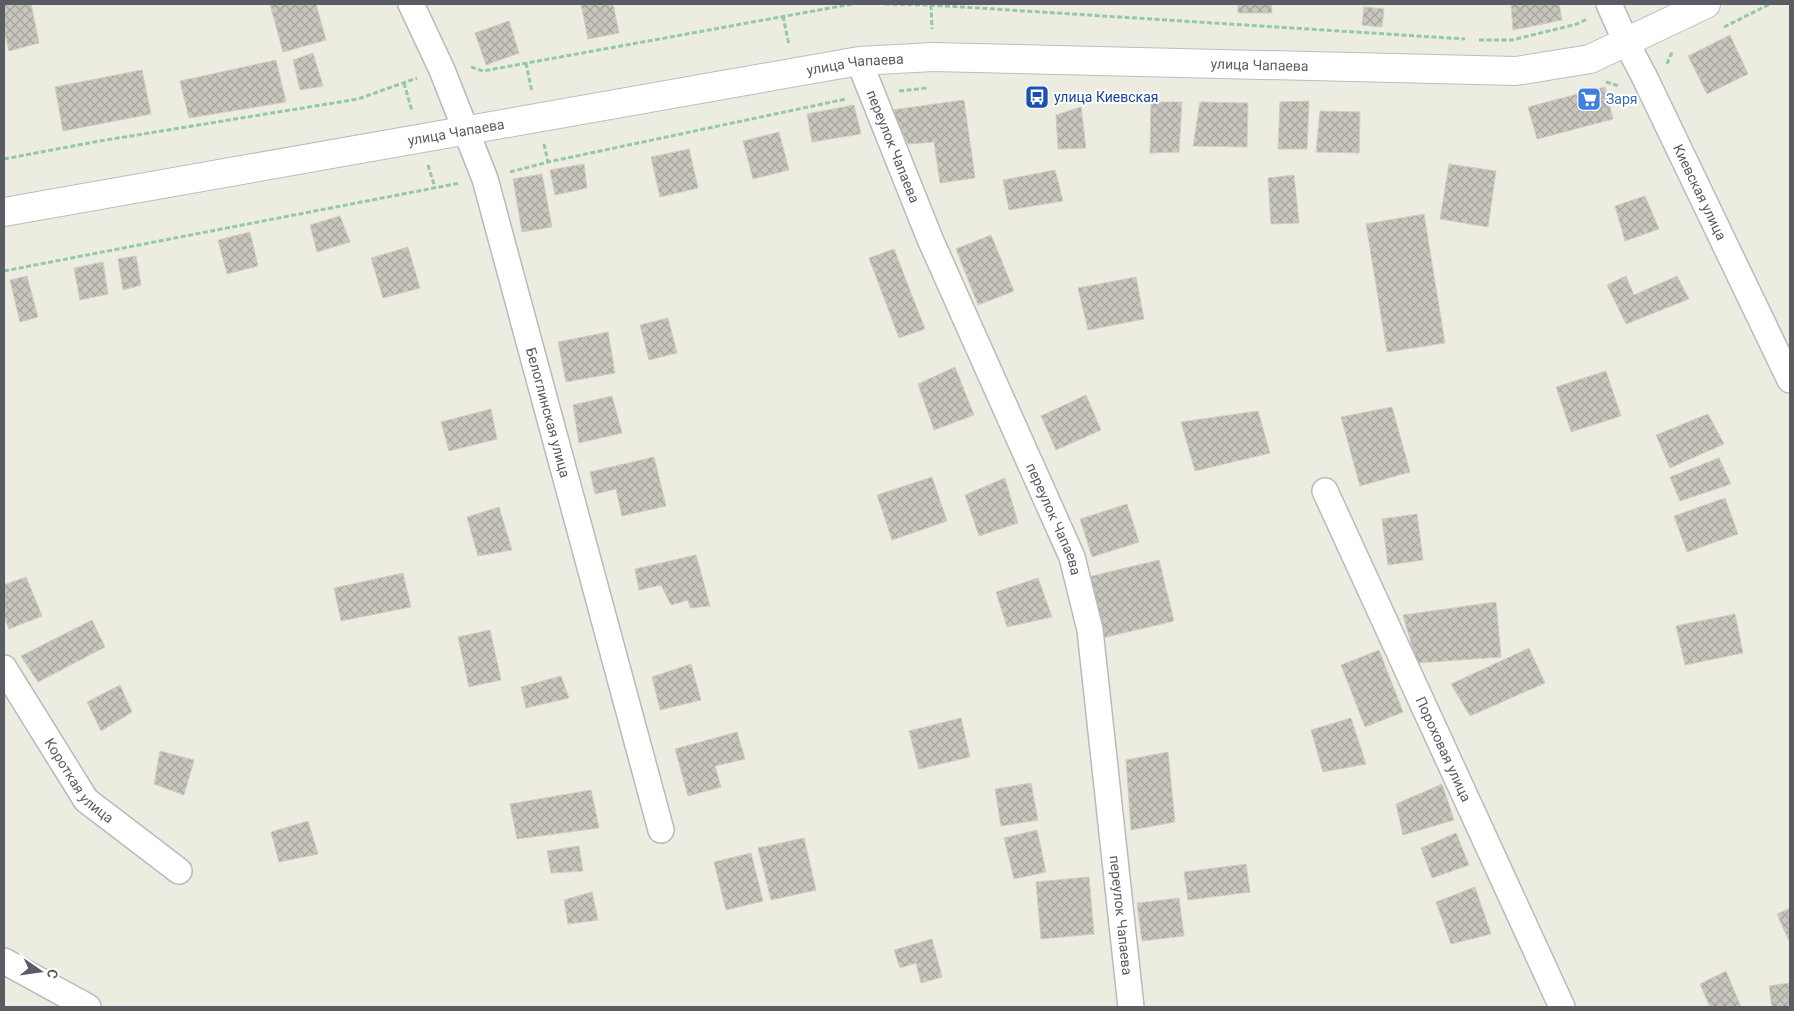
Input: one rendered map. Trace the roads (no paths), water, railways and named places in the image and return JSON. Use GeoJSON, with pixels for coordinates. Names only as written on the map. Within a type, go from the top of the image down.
{"type":"FeatureCollection","features":[{"type":"Feature","properties":{"kind":"main road","name":"улица Чапаева"},"geometry":{"type":"LineString","coordinates":[[4,212],[859,61],[943,57],[1516,70],[1590,60],[1706,4]]}},
{"type":"Feature","properties":{"kind":"street","name":"Белоглинская улица"},"geometry":{"type":"LineString","coordinates":[[411,4],[442,70],[485,178],[661,830]]}},
{"type":"Feature","properties":{"kind":"street","name":"Киевская улица"},"geometry":{"type":"LineString","coordinates":[[1610,6],[1790,380]]}},
{"type":"Feature","properties":{"kind":"street","name":"переулок Чапаева"},"geometry":{"type":"LineString","coordinates":[[859,61],[930,238],[1072,557],[1090,630],[1131,1007]]}},
{"type":"Feature","properties":{"kind":"street","name":"Пороховая улица"},"geometry":{"type":"LineString","coordinates":[[1325,491],[1562,1007]]}},
{"type":"Feature","properties":{"kind":"street","name":"Короткая улица"},"geometry":{"type":"LineString","coordinates":[[4,668],[86,800],[179,871]]}},
{"type":"Feature","properties":{"kind":"street"},"geometry":{"type":"LineString","coordinates":[[4,961],[88,1007]]}},
{"type":"Feature","properties":{"kind":"place","name":"улица Киевская"},"geometry":{"type":"Point","coordinates":[1037,97]}},
{"type":"Feature","properties":{"kind":"place","name":"Заря"},"geometry":{"type":"Point","coordinates":[1589,99]}}]}
